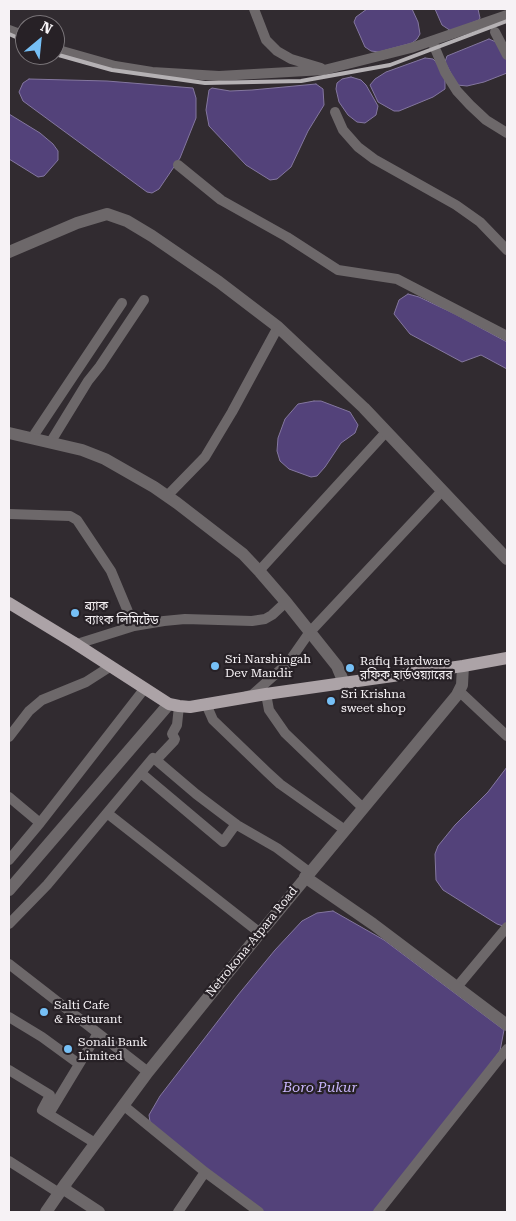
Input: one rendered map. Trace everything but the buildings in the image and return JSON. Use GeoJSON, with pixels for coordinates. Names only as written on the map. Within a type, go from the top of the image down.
{"type":"FeatureCollection","features":[{"type":"Feature","properties":{"kind":"main road"},"geometry":{"type":"LineString","coordinates":[[9,603],[174,705],[190,707],[507,658]]}},
{"type":"Feature","properties":{"kind":"street"},"geometry":{"type":"LineString","coordinates":[[254,9],[266,40],[277,51],[291,59],[316,65],[324,70]]}},
{"type":"Feature","properties":{"kind":"street"},"geometry":{"type":"LineString","coordinates":[[65,52],[115,66],[152,72],[219,76],[324,70],[411,48],[507,15]]}},
{"type":"Feature","properties":{"kind":"street"},"geometry":{"type":"LineString","coordinates":[[495,32],[507,55]]}},
{"type":"Feature","properties":{"kind":"street"},"geometry":{"type":"LineString","coordinates":[[432,41],[445,72],[457,91],[486,120],[507,133]]}},
{"type":"Feature","properties":{"kind":"street"},"geometry":{"type":"LineString","coordinates":[[335,112],[343,130],[358,147],[374,159],[456,205],[480,222],[507,250]]}},
{"type":"Feature","properties":{"kind":"street"},"geometry":{"type":"LineString","coordinates":[[178,165],[221,200],[287,237],[338,270],[398,279],[507,336]]}},
{"type":"Feature","properties":{"kind":"street"},"geometry":{"type":"LineString","coordinates":[[9,252],[94,217],[107,214],[117,217],[152,236],[219,282],[278,327],[364,408],[507,559]]}},
{"type":"Feature","properties":{"kind":"street"},"geometry":{"type":"LineString","coordinates":[[50,443],[83,389],[144,300]]}},
{"type":"Feature","properties":{"kind":"street"},"geometry":{"type":"LineString","coordinates":[[32,438],[122,303]]}},
{"type":"Feature","properties":{"kind":"street"},"geometry":{"type":"LineString","coordinates":[[167,496],[205,457],[232,412],[278,327]]}},
{"type":"Feature","properties":{"kind":"street"},"geometry":{"type":"LineString","coordinates":[[259,571],[386,432]]}},
{"type":"Feature","properties":{"kind":"street"},"geometry":{"type":"LineString","coordinates":[[9,433],[82,450],[105,459],[130,472],[167,496],[243,554],[286,602],[337,666],[344,683]]}},
{"type":"Feature","properties":{"kind":"street"},"geometry":{"type":"LineString","coordinates":[[243,698],[252,695],[281,670],[309,633],[442,492]]}},
{"type":"Feature","properties":{"kind":"street"},"geometry":{"type":"LineString","coordinates":[[9,514],[70,516],[77,520],[111,571],[134,626]]}},
{"type":"Feature","properties":{"kind":"street"},"geometry":{"type":"LineString","coordinates":[[77,644],[134,626],[185,619],[252,621],[265,619],[286,602]]}},
{"type":"Feature","properties":{"kind":"street"},"geometry":{"type":"LineString","coordinates":[[9,737],[29,711],[42,700],[86,682],[111,666]]}},
{"type":"Feature","properties":{"kind":"street"},"geometry":{"type":"LineString","coordinates":[[463,666],[462,685],[459,691],[507,736]]}},
{"type":"Feature","properties":{"kind":"street"},"geometry":{"type":"LineString","coordinates":[[9,860],[145,688]]}},
{"type":"Feature","properties":{"kind":"street","name":"Netrokona-Atpara Road"},"geometry":{"type":"LineString","coordinates":[[46,1212],[148,1072],[459,691]]}},
{"type":"Feature","properties":{"kind":"street"},"geometry":{"type":"LineString","coordinates":[[266,694],[268,710],[285,732],[363,808]]}},
{"type":"Feature","properties":{"kind":"street"},"geometry":{"type":"LineString","coordinates":[[206,704],[213,720],[280,784],[345,830]]}},
{"type":"Feature","properties":{"kind":"street"},"geometry":{"type":"LineString","coordinates":[[156,760],[175,739],[172,734],[177,723],[174,705]]}},
{"type":"Feature","properties":{"kind":"street"},"geometry":{"type":"LineString","coordinates":[[9,890],[174,705]]}},
{"type":"Feature","properties":{"kind":"street"},"geometry":{"type":"LineString","coordinates":[[9,924],[47,885],[153,758],[236,824],[277,848],[307,875],[507,1026]]}},
{"type":"Feature","properties":{"kind":"street"},"geometry":{"type":"LineString","coordinates":[[141,773],[223,842],[236,824]]}},
{"type":"Feature","properties":{"kind":"street"},"geometry":{"type":"LineString","coordinates":[[9,797],[40,823]]}},
{"type":"Feature","properties":{"kind":"street"},"geometry":{"type":"LineString","coordinates":[[107,813],[260,933]]}},
{"type":"Feature","properties":{"kind":"street"},"geometry":{"type":"LineString","coordinates":[[457,987],[507,927]]}},
{"type":"Feature","properties":{"kind":"street"},"geometry":{"type":"LineString","coordinates":[[9,964],[148,1072]]}},
{"type":"Feature","properties":{"kind":"street"},"geometry":{"type":"LineString","coordinates":[[9,1017],[42,1037],[79,1064]]}},
{"type":"Feature","properties":{"kind":"street"},"geometry":{"type":"LineString","coordinates":[[49,1114],[98,1033]]}},
{"type":"Feature","properties":{"kind":"street"},"geometry":{"type":"LineString","coordinates":[[378,1212],[507,1048]]}},
{"type":"Feature","properties":{"kind":"street"},"geometry":{"type":"LineString","coordinates":[[9,1070],[50,1095],[42,1110],[95,1143]]}},
{"type":"Feature","properties":{"kind":"street"},"geometry":{"type":"LineString","coordinates":[[123,1105],[205,1172],[259,1212]]}},
{"type":"Feature","properties":{"kind":"street"},"geometry":{"type":"LineString","coordinates":[[9,1160],[62,1188],[65,1187],[67,1192],[99,1212]]}},
{"type":"Feature","properties":{"kind":"street"},"geometry":{"type":"LineString","coordinates":[[178,1212],[205,1172]]}},
{"type":"Feature","properties":{"kind":"water"},"geometry":{"type":"Polygon","coordinates":[[[367,9],[412,9],[418,22],[420,34],[412,43],[379,52],[371,51],[365,47],[354,22],[356,17],[367,9]]]}},
{"type":"Feature","properties":{"kind":"water"},"geometry":{"type":"Polygon","coordinates":[[[435,9],[478,9],[480,18],[451,31],[442,25],[435,9]]]}},
{"type":"Feature","properties":{"kind":"water"},"geometry":{"type":"Polygon","coordinates":[[[489,39],[496,42],[505,54],[507,73],[484,82],[467,86],[457,85],[445,62],[447,56],[489,39]]]}},
{"type":"Feature","properties":{"kind":"water"},"geometry":{"type":"Polygon","coordinates":[[[425,58],[433,59],[436,62],[445,78],[445,89],[433,97],[399,111],[394,111],[378,102],[370,85],[375,79],[386,72],[425,58]]]}},
{"type":"Feature","properties":{"kind":"water"},"geometry":{"type":"Polygon","coordinates":[[[351,77],[361,80],[366,85],[378,106],[376,115],[365,123],[357,122],[348,115],[339,102],[336,89],[337,83],[342,79],[351,77]]]}},
{"type":"Feature","properties":{"kind":"water"},"geometry":{"type":"Polygon","coordinates":[[[29,79],[107,81],[193,88],[196,98],[196,118],[180,158],[159,189],[152,193],[147,192],[23,101],[19,92],[23,83],[29,79]]]}},
{"type":"Feature","properties":{"kind":"water"},"geometry":{"type":"Polygon","coordinates":[[[316,84],[323,89],[324,105],[308,131],[291,167],[277,179],[270,180],[246,165],[209,126],[206,110],[209,90],[212,88],[230,91],[316,84]]]}},
{"type":"Feature","properties":{"kind":"water"},"geometry":{"type":"Polygon","coordinates":[[[9,114],[40,133],[58,151],[58,160],[44,176],[38,177],[9,159],[9,114]]]}},
{"type":"Feature","properties":{"kind":"water"},"geometry":{"type":"Polygon","coordinates":[[[408,294],[419,297],[455,314],[507,342],[507,369],[481,355],[462,362],[410,334],[394,314],[399,300],[408,294]]]}},
{"type":"Feature","properties":{"kind":"water"},"geometry":{"type":"Polygon","coordinates":[[[321,401],[350,412],[358,425],[355,433],[341,443],[317,476],[311,477],[289,469],[280,461],[277,451],[278,438],[285,419],[298,404],[321,401]]]}},
{"type":"Feature","properties":{"kind":"water"},"geometry":{"type":"Polygon","coordinates":[[[507,767],[507,922],[503,926],[443,890],[436,880],[435,854],[438,846],[455,825],[488,792],[507,767]]]}},
{"type":"Feature","properties":{"kind":"water","name":"Boro Pukur"},"geometry":{"type":"Polygon","coordinates":[[[333,911],[384,940],[504,1030],[500,1051],[378,1212],[257,1212],[150,1122],[149,1115],[160,1096],[275,950],[302,921],[317,913],[333,911]]]}},
{"type":"Feature","properties":{"kind":"railway"},"geometry":{"type":"LineString","coordinates":[[65,57],[112,70],[205,83],[301,81],[390,65],[507,21]]}},
{"type":"Feature","properties":{"kind":"railway"},"geometry":{"type":"LineString","coordinates":[[9,34],[15,37]]}},
{"type":"Feature","properties":{"kind":"place","name":"ব্র্যাক ব্যাংক লিমিটেড"},"geometry":{"type":"Point","coordinates":[75,613]}},
{"type":"Feature","properties":{"kind":"place","name":"Sri Narshingah Dev Mandir"},"geometry":{"type":"Point","coordinates":[215,666]}},
{"type":"Feature","properties":{"kind":"place","name":"Rafiq Hardware রফিক হার্ডওয়্যারের"},"geometry":{"type":"Point","coordinates":[350,668]}},
{"type":"Feature","properties":{"kind":"place","name":"Sri Krishna sweet shop"},"geometry":{"type":"Point","coordinates":[331,701]}},
{"type":"Feature","properties":{"kind":"place","name":"Salti Cafe & Resturant"},"geometry":{"type":"Point","coordinates":[44,1012]}},
{"type":"Feature","properties":{"kind":"place","name":"Sonali Bank Limited"},"geometry":{"type":"Point","coordinates":[68,1049]}}]}
